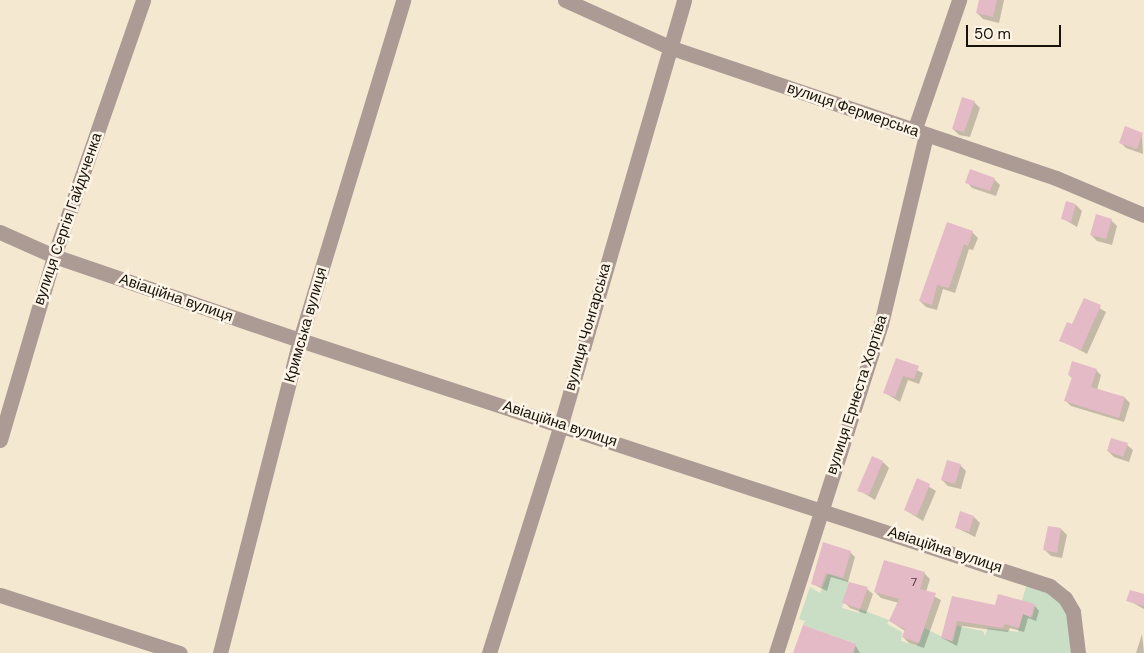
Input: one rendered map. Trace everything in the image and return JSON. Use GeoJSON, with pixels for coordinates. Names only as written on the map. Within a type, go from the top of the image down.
{"type":"FeatureCollection","features":[{"type":"Feature","properties":{"kind":"street","name":"вулиця Сергія Гайдученка"},"geometry":{"type":"LineString","coordinates":[[0,440],[54,256],[143,0]]}},
{"type":"Feature","properties":{"kind":"street","name":"Кримська вулиця"},"geometry":{"type":"LineString","coordinates":[[220,653],[300,340],[404,0]]}},
{"type":"Feature","properties":{"kind":"street","name":"вулиця Фермерська"},"geometry":{"type":"LineString","coordinates":[[565,0],[668,47],[1056,178],[1144,216]]}},
{"type":"Feature","properties":{"kind":"street","name":"вулиця Чонгарська"},"geometry":{"type":"LineString","coordinates":[[488,653],[561,424],[668,47],[684,0]]}},
{"type":"Feature","properties":{"kind":"street","name":"вулиця Ернеста Хортіва"},"geometry":{"type":"LineString","coordinates":[[776,653],[881,324],[920,133],[959,0]]}},
{"type":"Feature","properties":{"kind":"street","name":"Авіаційна вулиця"},"geometry":{"type":"LineString","coordinates":[[0,232],[54,256],[300,340],[561,424],[820,512],[886,531],[1050,586],[1065,598],[1073,612],[1078,653]]}},
{"type":"Feature","properties":{"kind":"street"},"geometry":{"type":"LineString","coordinates":[[0,595],[180,653]]}},
{"type":"Feature","properties":{"kind":"green space"},"geometry":{"type":"Polygon","coordinates":[[[828,574],[849,581],[842,608],[859,613],[860,609],[889,620],[887,624],[902,632],[901,641],[917,646],[924,628],[953,642],[957,626],[983,631],[985,636],[988,628],[1018,632],[1019,612],[1032,618],[1034,612],[1035,604],[1022,601],[1027,583],[1054,595],[1069,615],[1073,653],[854,653],[856,644],[803,625],[805,621],[799,619],[810,587],[820,593],[828,574]]]}},
{"type":"Feature","properties":{"kind":"building"},"geometry":{"type":"Polygon","coordinates":[[[979,0],[997,0],[993,17],[976,13],[979,0]]]}},
{"type":"Feature","properties":{"kind":"building"},"geometry":{"type":"Polygon","coordinates":[[[962,97],[975,101],[964,132],[952,129],[962,97]]]}},
{"type":"Feature","properties":{"kind":"building"},"geometry":{"type":"Polygon","coordinates":[[[1125,126],[1143,133],[1137,149],[1119,143],[1125,126]]]}},
{"type":"Feature","properties":{"kind":"building"},"geometry":{"type":"Polygon","coordinates":[[[970,169],[995,178],[990,191],[965,183],[970,169]]]}},
{"type":"Feature","properties":{"kind":"building"},"geometry":{"type":"Polygon","coordinates":[[[1066,201],[1076,204],[1071,222],[1061,219],[1066,201]]]}},
{"type":"Feature","properties":{"kind":"building"},"geometry":{"type":"Polygon","coordinates":[[[1096,214],[1112,219],[1106,239],[1090,235],[1096,214]]]}},
{"type":"Feature","properties":{"kind":"building"},"geometry":{"type":"Polygon","coordinates":[[[947,222],[973,231],[968,246],[964,244],[949,288],[937,285],[932,305],[919,301],[947,222]]]}},
{"type":"Feature","properties":{"kind":"building"},"geometry":{"type":"Polygon","coordinates":[[[1084,298],[1101,305],[1081,350],[1059,341],[1067,322],[1072,324],[1084,298]]]}},
{"type":"Feature","properties":{"kind":"building"},"geometry":{"type":"Polygon","coordinates":[[[896,358],[919,366],[914,379],[903,376],[895,397],[883,393],[896,358]]]}},
{"type":"Feature","properties":{"kind":"building"},"geometry":{"type":"Polygon","coordinates":[[[1072,361],[1097,369],[1091,387],[1125,397],[1119,418],[1064,401],[1072,377],[1068,375],[1072,361]]]}},
{"type":"Feature","properties":{"kind":"building"},"geometry":{"type":"Polygon","coordinates":[[[1111,438],[1128,443],[1123,457],[1107,451],[1111,438]]]}},
{"type":"Feature","properties":{"kind":"building"},"geometry":{"type":"Polygon","coordinates":[[[872,456],[883,461],[869,495],[857,491],[872,456]]]}},
{"type":"Feature","properties":{"kind":"building"},"geometry":{"type":"Polygon","coordinates":[[[947,460],[961,464],[955,484],[941,480],[947,460]]]}},
{"type":"Feature","properties":{"kind":"building"},"geometry":{"type":"Polygon","coordinates":[[[917,478],[930,484],[917,516],[904,510],[917,478]]]}},
{"type":"Feature","properties":{"kind":"building"},"geometry":{"type":"Polygon","coordinates":[[[960,511],[974,516],[969,532],[955,528],[960,511]]]}},
{"type":"Feature","properties":{"kind":"building"},"geometry":{"type":"Polygon","coordinates":[[[1048,526],[1061,528],[1057,553],[1043,550],[1048,526]]]}},
{"type":"Feature","properties":{"kind":"building"},"geometry":{"type":"Polygon","coordinates":[[[823,542],[851,551],[843,578],[826,573],[821,587],[811,584],[823,542]]]}},
{"type":"Feature","properties":{"kind":"building"},"geometry":{"type":"Polygon","coordinates":[[[884,560],[925,572],[920,589],[936,593],[919,643],[902,637],[905,629],[889,621],[899,599],[874,592],[884,560]]]}},
{"type":"Feature","properties":{"kind":"building"},"geometry":{"type":"Polygon","coordinates":[[[849,582],[868,587],[860,609],[842,603],[849,582]]]}},
{"type":"Feature","properties":{"kind":"building"},"geometry":{"type":"Polygon","coordinates":[[[1130,590],[1144,594],[1144,606],[1126,601],[1130,590]]]}},
{"type":"Feature","properties":{"kind":"building"},"geometry":{"type":"Polygon","coordinates":[[[998,594],[1035,604],[1031,617],[1023,614],[1019,628],[1005,624],[1003,628],[957,621],[952,641],[941,638],[952,596],[995,605],[998,594]]]}},
{"type":"Feature","properties":{"kind":"building"},"geometry":{"type":"Polygon","coordinates":[[[803,625],[856,644],[853,653],[793,653],[803,625]]]}}]}
